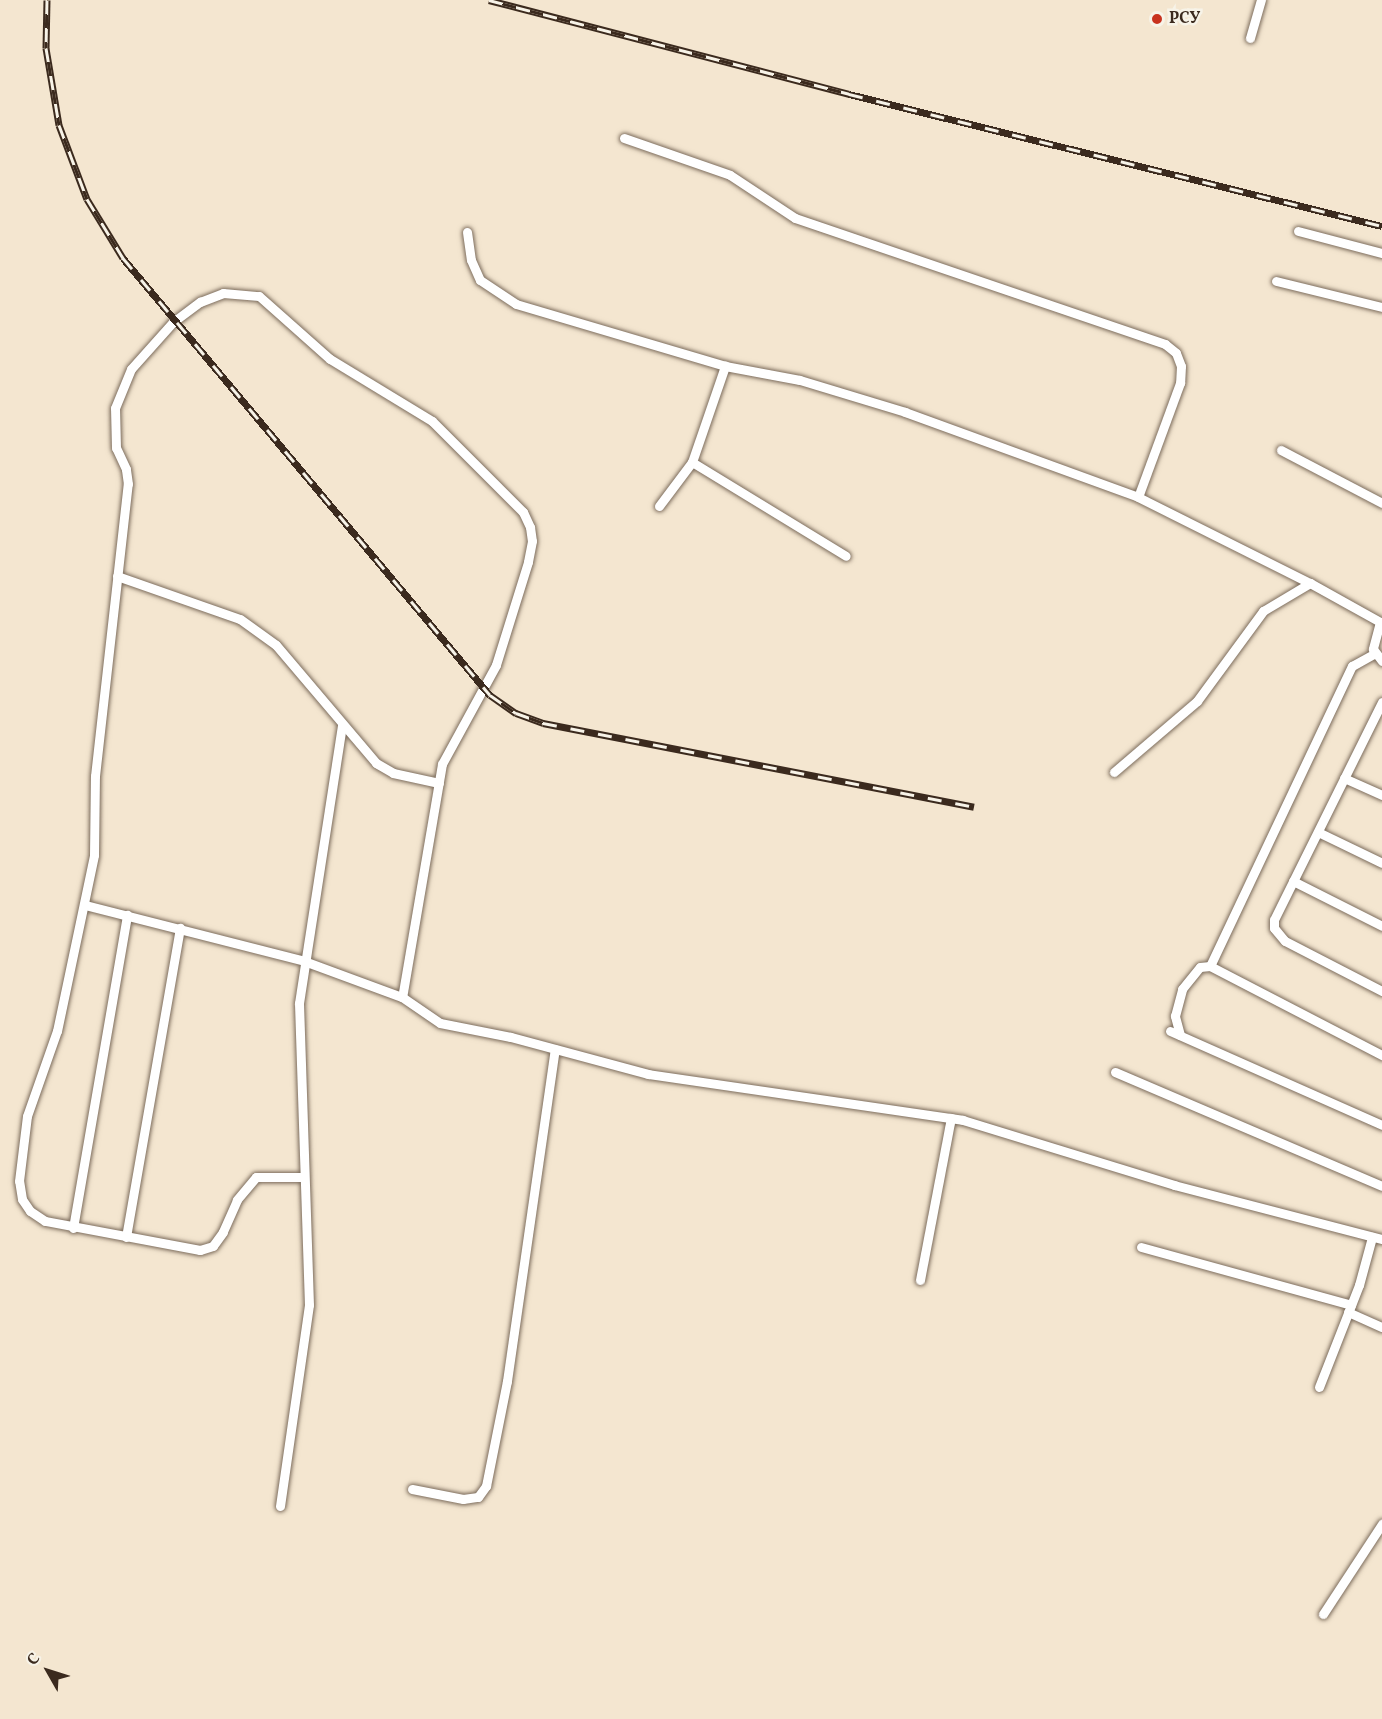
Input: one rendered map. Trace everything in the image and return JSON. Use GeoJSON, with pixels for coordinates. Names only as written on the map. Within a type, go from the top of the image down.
{"type":"FeatureCollection","features":[{"type":"Feature","properties":{"kind":"lane"},"geometry":{"type":"LineString","coordinates":[[1250,38],[1261,0]]}},
{"type":"Feature","properties":{"kind":"lane"},"geometry":{"type":"LineString","coordinates":[[624,138],[730,175],[795,218],[1165,344],[1176,353],[1181,366],[1180,383],[1138,497]]}},
{"type":"Feature","properties":{"kind":"lane"},"geometry":{"type":"LineString","coordinates":[[1298,231],[1382,254]]}},
{"type":"Feature","properties":{"kind":"lane"},"geometry":{"type":"LineString","coordinates":[[467,232],[471,260],[480,280],[500,297],[725,366],[800,380],[896,409],[1138,497],[1381,620],[1375,653]]}},
{"type":"Feature","properties":{"kind":"lane"},"geometry":{"type":"LineString","coordinates":[[1276,282],[1382,307]]}},
{"type":"Feature","properties":{"kind":"lane"},"geometry":{"type":"LineString","coordinates":[[304,1177],[256,1177],[237,1200],[223,1232],[213,1246],[200,1250],[45,1221],[30,1211],[22,1198],[19,1181],[27,1116],[57,1031],[94,855],[95,776],[128,484],[112,429],[119,390],[131,369],[184,312],[223,293],[260,296],[330,359],[442,429],[523,512],[530,526],[532,541],[528,562],[496,665],[450,743],[439,783],[402,997]]}},
{"type":"Feature","properties":{"kind":"lane"},"geometry":{"type":"LineString","coordinates":[[659,506],[692,462],[725,366]]}},
{"type":"Feature","properties":{"kind":"lane"},"geometry":{"type":"LineString","coordinates":[[1281,450],[1382,502]]}},
{"type":"Feature","properties":{"kind":"lane"},"geometry":{"type":"LineString","coordinates":[[692,462],[846,556]]}},
{"type":"Feature","properties":{"kind":"lane"},"geometry":{"type":"LineString","coordinates":[[117,576],[240,619],[276,645],[376,763],[393,773],[439,783]]}},
{"type":"Feature","properties":{"kind":"lane"},"geometry":{"type":"LineString","coordinates":[[1114,772],[1197,701],[1263,611],[1310,583]]}},
{"type":"Feature","properties":{"kind":"lane"},"geometry":{"type":"LineString","coordinates":[[1375,653],[1382,661]]}},
{"type":"Feature","properties":{"kind":"lane"},"geometry":{"type":"LineString","coordinates":[[1210,966],[1352,666],[1375,653]]}},
{"type":"Feature","properties":{"kind":"lane"},"geometry":{"type":"LineString","coordinates":[[1382,702],[1274,920],[1278,935],[1382,991]]}},
{"type":"Feature","properties":{"kind":"lane"},"geometry":{"type":"LineString","coordinates":[[280,1506],[309,1305],[298,1030],[304,961],[342,724]]}},
{"type":"Feature","properties":{"kind":"lane"},"geometry":{"type":"LineString","coordinates":[[1344,778],[1382,795]]}},
{"type":"Feature","properties":{"kind":"lane"},"geometry":{"type":"LineString","coordinates":[[1318,832],[1382,863]]}},
{"type":"Feature","properties":{"kind":"lane"},"geometry":{"type":"LineString","coordinates":[[1293,881],[1382,926]]}},
{"type":"Feature","properties":{"kind":"lane"},"geometry":{"type":"LineString","coordinates":[[84,905],[304,961],[402,997],[440,1023],[555,1049],[648,1074],[951,1118],[1174,1185],[1377,1238],[1318,1387]]}},
{"type":"Feature","properties":{"kind":"lane"},"geometry":{"type":"LineString","coordinates":[[73,1228],[127,915]]}},
{"type":"Feature","properties":{"kind":"lane"},"geometry":{"type":"LineString","coordinates":[[126,1237],[180,928]]}},
{"type":"Feature","properties":{"kind":"lane"},"geometry":{"type":"LineString","coordinates":[[1180,1035],[1175,1016],[1182,989],[1200,967],[1210,966],[1382,1055]]}},
{"type":"Feature","properties":{"kind":"lane"},"geometry":{"type":"LineString","coordinates":[[1170,1031],[1382,1125]]}},
{"type":"Feature","properties":{"kind":"lane"},"geometry":{"type":"LineString","coordinates":[[412,1489],[472,1499],[482,1494],[486,1485],[507,1381],[555,1049]]}},
{"type":"Feature","properties":{"kind":"lane"},"geometry":{"type":"LineString","coordinates":[[1115,1072],[1382,1186]]}},
{"type":"Feature","properties":{"kind":"lane"},"geometry":{"type":"LineString","coordinates":[[920,1280],[951,1118]]}},
{"type":"Feature","properties":{"kind":"lane"},"geometry":{"type":"LineString","coordinates":[[1141,1247],[1350,1308],[1382,1328]]}},
{"type":"Feature","properties":{"kind":"lane"},"geometry":{"type":"LineString","coordinates":[[1323,1614],[1382,1524]]}},
{"type":"Feature","properties":{"kind":"railway"},"geometry":{"type":"LineString","coordinates":[[47,0],[46,48],[59,125],[87,199],[123,258],[490,695],[516,713],[543,723],[974,807]]}},
{"type":"Feature","properties":{"kind":"railway"},"geometry":{"type":"LineString","coordinates":[[489,0],[849,94],[1382,226]]}},
{"type":"Feature","properties":{"kind":"place","name":"РСУ"},"geometry":{"type":"Point","coordinates":[1157,19]}}]}
